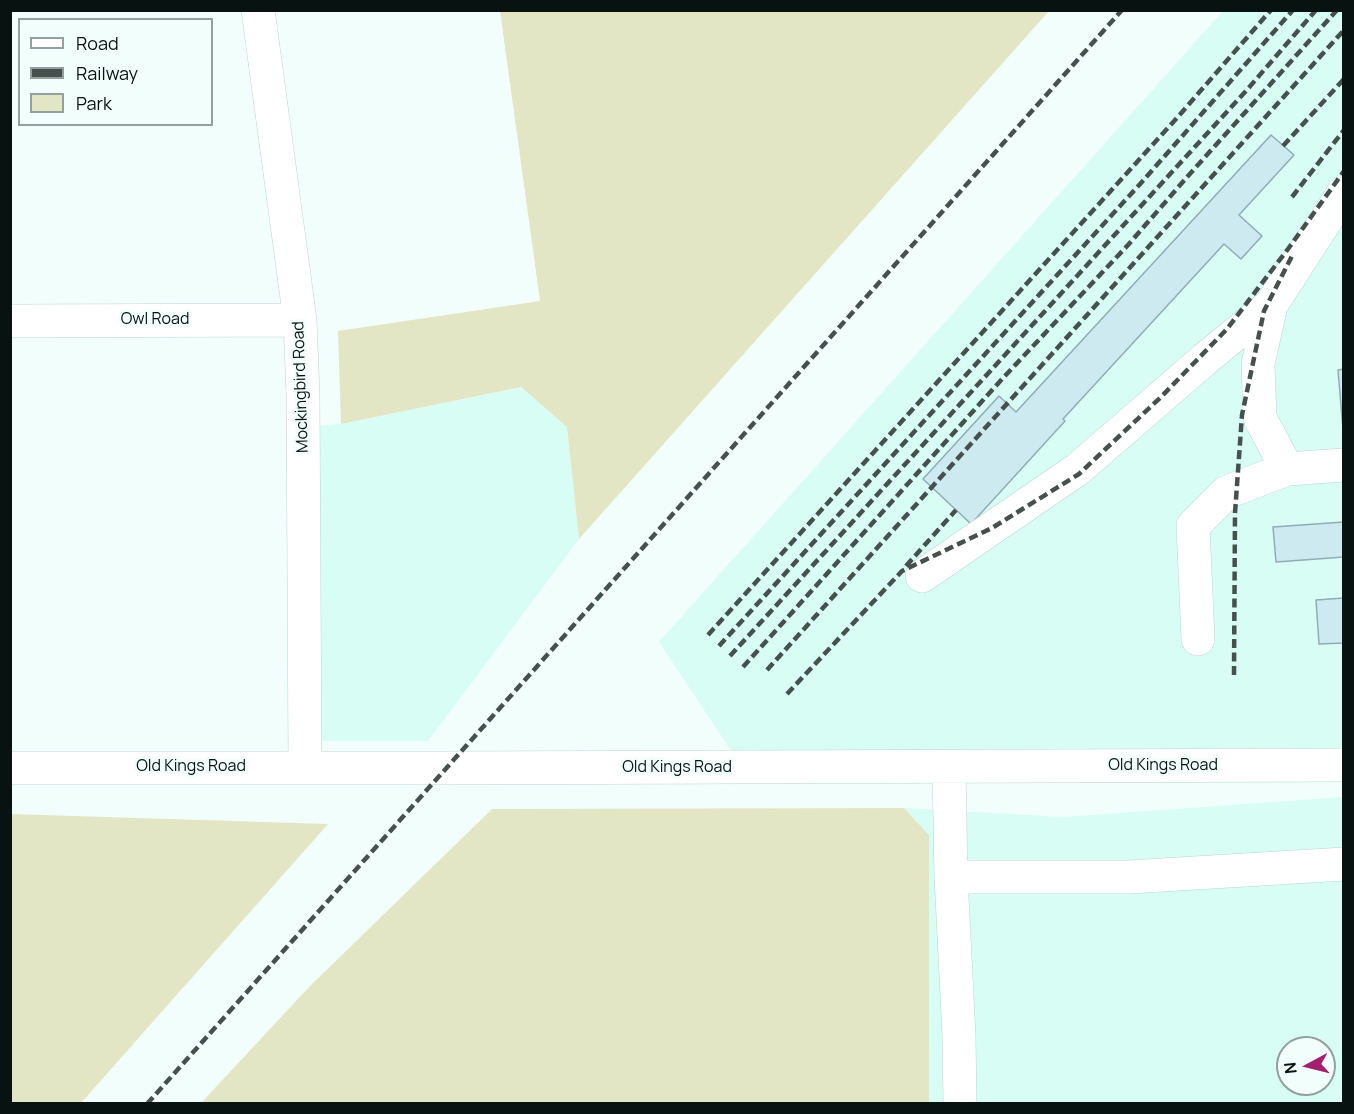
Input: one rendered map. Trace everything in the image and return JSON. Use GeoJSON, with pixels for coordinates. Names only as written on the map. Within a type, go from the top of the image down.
{"type":"FeatureCollection","features":[{"type":"Feature","properties":{"kind":"street","name":"Mockingbird Road"},"geometry":{"type":"LineString","coordinates":[[258,10],[300,320],[303,395],[305,767]]}},
{"type":"Feature","properties":{"kind":"street"},"geometry":{"type":"LineString","coordinates":[[922,576],[1078,469],[1271,305],[1344,192]]}},
{"type":"Feature","properties":{"kind":"street"},"geometry":{"type":"LineString","coordinates":[[1271,305],[1258,364],[1260,418],[1287,469]]}},
{"type":"Feature","properties":{"kind":"street","name":"Owl Road"},"geometry":{"type":"LineString","coordinates":[[10,321],[300,320]]}},
{"type":"Feature","properties":{"kind":"street"},"geometry":{"type":"LineString","coordinates":[[1198,639],[1193,526],[1227,492],[1287,469],[1344,465]]}},
{"type":"Feature","properties":{"kind":"street","name":"Old Kings Road"},"geometry":{"type":"LineString","coordinates":[[10,768],[1344,765]]}},
{"type":"Feature","properties":{"kind":"street"},"geometry":{"type":"LineString","coordinates":[[949,767],[960,1104]]}},
{"type":"Feature","properties":{"kind":"street"},"geometry":{"type":"LineString","coordinates":[[951,877],[1129,877],[1344,864]]}},
{"type":"Feature","properties":{"kind":"shaded area"},"geometry":{"type":"Polygon","coordinates":[[[1223,11],[1343,11],[1343,751],[734,755],[659,642],[1223,11]]]}},
{"type":"Feature","properties":{"kind":"shaded area"},"geometry":{"type":"Polygon","coordinates":[[[521,387],[567,427],[579,539],[428,741],[320,741],[316,426],[341,424],[521,387]]]}},
{"type":"Feature","properties":{"kind":"shaded area"},"geometry":{"type":"Polygon","coordinates":[[[1343,797],[1343,1103],[929,1103],[929,835],[904,808],[1064,817],[1343,797]]]}},
{"type":"Feature","properties":{"kind":"green space"},"geometry":{"type":"Polygon","coordinates":[[[500,10],[1049,11],[579,539],[567,427],[521,387],[341,424],[338,331],[540,301],[500,10]]]}},
{"type":"Feature","properties":{"kind":"green space"},"geometry":{"type":"Polygon","coordinates":[[[904,808],[929,835],[929,1103],[201,1103],[309,987],[492,809],[904,808]]]}},
{"type":"Feature","properties":{"kind":"green space"},"geometry":{"type":"Polygon","coordinates":[[[11,814],[328,824],[81,1103],[11,1104],[11,814]]]}},
{"type":"Feature","properties":{"kind":"building"},"geometry":{"type":"Polygon","coordinates":[[[1271,135],[1294,155],[1239,215],[1262,236],[1241,259],[1224,244],[1063,419],[1065,421],[971,524],[923,479],[999,396],[1016,412],[1271,135]]]}},
{"type":"Feature","properties":{"kind":"building"},"geometry":{"type":"Polygon","coordinates":[[[1344,369],[1344,429],[1343,429],[1338,370],[1344,369]]]}},
{"type":"Feature","properties":{"kind":"building"},"geometry":{"type":"Polygon","coordinates":[[[1344,522],[1344,557],[1276,562],[1273,527],[1344,522]]]}},
{"type":"Feature","properties":{"kind":"building"},"geometry":{"type":"Polygon","coordinates":[[[1344,598],[1344,643],[1319,644],[1316,600],[1344,598]]]}},
{"type":"Feature","properties":{"kind":"railway"},"geometry":{"type":"LineString","coordinates":[[147,1104],[1122,10]]}},
{"type":"Feature","properties":{"kind":"railway"},"geometry":{"type":"LineString","coordinates":[[708,635],[1176,119],[1271,10]]}},
{"type":"Feature","properties":{"kind":"railway"},"geometry":{"type":"LineString","coordinates":[[719,646],[1141,183],[1293,10]]}},
{"type":"Feature","properties":{"kind":"railway"},"geometry":{"type":"LineString","coordinates":[[730,656],[1245,92],[1316,10]]}},
{"type":"Feature","properties":{"kind":"railway"},"geometry":{"type":"LineString","coordinates":[[743,667],[1003,378],[1128,245],[1337,10]]}},
{"type":"Feature","properties":{"kind":"railway"},"geometry":{"type":"LineString","coordinates":[[767,670],[1344,30]]}},
{"type":"Feature","properties":{"kind":"railway"},"geometry":{"type":"LineString","coordinates":[[1283,146],[1344,79]]}},
{"type":"Feature","properties":{"kind":"railway"},"geometry":{"type":"LineString","coordinates":[[1292,197],[1344,130]]}},
{"type":"Feature","properties":{"kind":"railway"},"geometry":{"type":"LineString","coordinates":[[787,694],[902,571],[992,528],[1079,474],[1161,397],[1227,329],[1344,171]]}},
{"type":"Feature","properties":{"kind":"railway"},"geometry":{"type":"LineString","coordinates":[[1234,675],[1235,513],[1242,415],[1264,311],[1293,254]]}},
{"type":"Feature","properties":{"kind":"railway"},"geometry":{"type":"LineString","coordinates":[[906,566],[956,510]]}}]}
